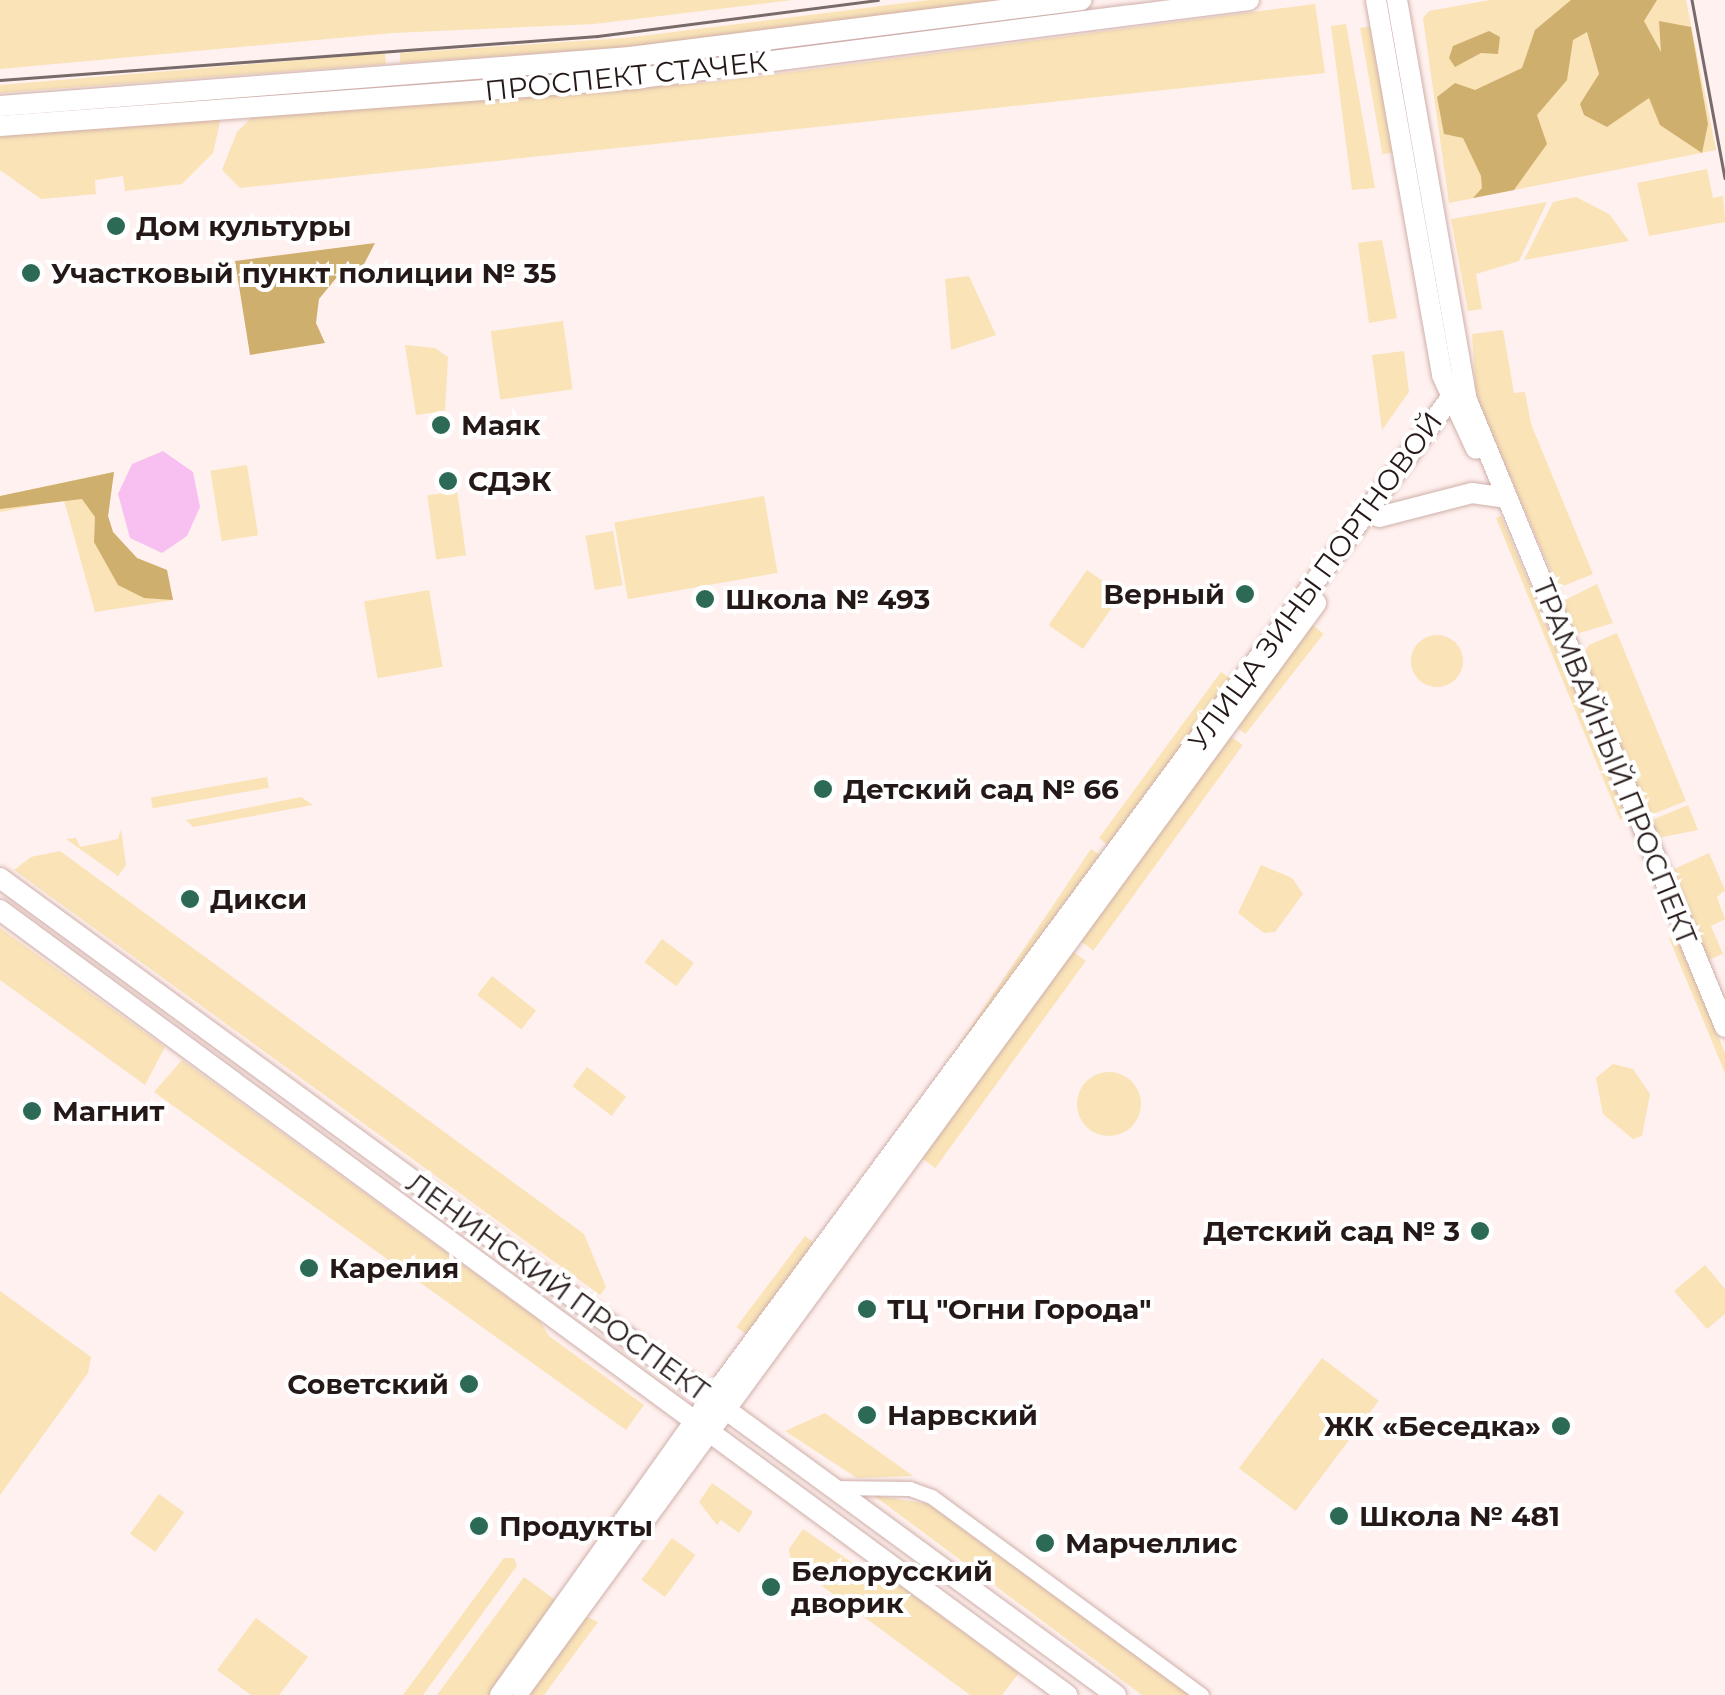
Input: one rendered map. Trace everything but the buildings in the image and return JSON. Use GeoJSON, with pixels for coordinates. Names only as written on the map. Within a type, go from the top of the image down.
{"type":"FeatureCollection","features":[{"type":"Feature","properties":{"kind":"main road","name":"ПРОСПЕКТ СТАЧЕК"},"geometry":{"type":"LineString","coordinates":[[0,106],[630,58],[1081,0]]}},
{"type":"Feature","properties":{"kind":"main road","name":"ПРОСПЕКТ СТАЧЕК"},"geometry":{"type":"LineString","coordinates":[[0,126],[632,78],[1250,0]]}},
{"type":"Feature","properties":{"kind":"main road","name":"ТРАМВАЙНЫЙ ПРОСПЕКТ"},"geometry":{"type":"LineString","coordinates":[[1376,0],[1456,400],[1506,498],[1725,1027]]}},
{"type":"Feature","properties":{"kind":"main road","name":"ТРАМВАЙНЫЙ ПРОСПЕКТ"},"geometry":{"type":"LineString","coordinates":[[1397,0],[1456,400]]}},
{"type":"Feature","properties":{"kind":"main road","name":"УЛИЦА ЗИНЫ ПОРТНОВОЙ"},"geometry":{"type":"LineString","coordinates":[[719,1404],[1378,517],[1456,400]]}},
{"type":"Feature","properties":{"kind":"main road","name":"УЛИЦА ЗИНЫ ПОРТНОВОЙ"},"geometry":{"type":"LineString","coordinates":[[517,1695],[719,1404],[1456,400]]}},
{"type":"Feature","properties":{"kind":"main road"},"geometry":{"type":"LineString","coordinates":[[1378,517],[1472,492],[1506,498]]}},
{"type":"Feature","properties":{"kind":"main road","name":"ЛЕНИНСКИЙ ПРОСПЕКТ"},"geometry":{"type":"LineString","coordinates":[[0,878],[1116,1695]]}},
{"type":"Feature","properties":{"kind":"main road","name":"ЛЕНИНСКИЙ ПРОСПЕКТ"},"geometry":{"type":"LineString","coordinates":[[0,910],[1068,1695]]}},
{"type":"Feature","properties":{"kind":"main road","name":"УЛИЦА ЗИНЫ ПОРТНОВОЙ"},"geometry":{"type":"LineString","coordinates":[[500,1695],[702,1428]]}},
{"type":"Feature","properties":{"kind":"street"},"geometry":{"type":"LineString","coordinates":[[833,1488],[910,1489],[932,1497],[1202,1695]]}},
{"type":"Feature","properties":{"kind":"shaded area"},"geometry":{"type":"Polygon","coordinates":[[[0,0],[792,0],[594,24],[393,33],[0,69],[0,0]]]}},
{"type":"Feature","properties":{"kind":"shaded area"},"geometry":{"type":"Polygon","coordinates":[[[929,0],[1003,0],[627,47],[400,63],[400,53],[625,38],[929,0]]]}},
{"type":"Feature","properties":{"kind":"shaded area"},"geometry":{"type":"Polygon","coordinates":[[[1490,0],[1686,0],[1716,150],[1449,203],[1423,18],[1429,11],[1490,0]]]}},
{"type":"Feature","properties":{"kind":"shaded area"},"geometry":{"type":"Polygon","coordinates":[[[1571,0],[1657,0],[1644,21],[1661,52],[1659,21],[1691,27],[1708,124],[1702,153],[1660,125],[1649,98],[1607,127],[1584,115],[1580,104],[1599,74],[1587,32],[1573,40],[1567,80],[1537,115],[1547,144],[1514,190],[1473,198],[1482,188],[1481,176],[1463,138],[1444,134],[1437,97],[1455,83],[1475,90],[1522,68],[1535,30],[1571,0]]]}},
{"type":"Feature","properties":{"kind":"shaded area"},"geometry":{"type":"Polygon","coordinates":[[[1315,4],[1325,73],[240,188],[222,170],[237,132],[252,117],[714,82],[1315,4]]]}},
{"type":"Feature","properties":{"kind":"shaded area"},"geometry":{"type":"Polygon","coordinates":[[[1346,24],[1375,188],[1352,190],[1331,26],[1346,24]]]}},
{"type":"Feature","properties":{"kind":"shaded area"},"geometry":{"type":"Polygon","coordinates":[[[1372,26],[1394,152],[1382,154],[1360,28],[1372,26]]]}},
{"type":"Feature","properties":{"kind":"shaded area"},"geometry":{"type":"Polygon","coordinates":[[[1489,31],[1500,37],[1498,54],[1481,53],[1455,67],[1449,58],[1453,46],[1489,31]]]}},
{"type":"Feature","properties":{"kind":"shaded area"},"geometry":{"type":"Polygon","coordinates":[[[385,53],[386,64],[0,93],[0,85],[385,53]]]}},
{"type":"Feature","properties":{"kind":"shaded area"},"geometry":{"type":"Polygon","coordinates":[[[221,118],[213,153],[182,184],[125,191],[123,176],[95,180],[96,194],[41,199],[0,170],[0,136],[221,118]]]}},
{"type":"Feature","properties":{"kind":"shaded area"},"geometry":{"type":"Polygon","coordinates":[[[1707,169],[1713,198],[1723,196],[1725,222],[1649,236],[1637,183],[1707,169]]]}},
{"type":"Feature","properties":{"kind":"shaded area"},"geometry":{"type":"Polygon","coordinates":[[[1576,197],[1609,214],[1629,241],[1524,260],[1553,202],[1576,197]]]}},
{"type":"Feature","properties":{"kind":"shaded area"},"geometry":{"type":"Polygon","coordinates":[[[1547,202],[1519,261],[1476,274],[1482,309],[1468,311],[1451,219],[1547,202]]]}},
{"type":"Feature","properties":{"kind":"shaded area"},"geometry":{"type":"Polygon","coordinates":[[[1382,240],[1397,318],[1369,323],[1358,243],[1382,240]]]}},
{"type":"Feature","properties":{"kind":"shaded area"},"geometry":{"type":"Polygon","coordinates":[[[375,243],[362,268],[342,271],[319,299],[316,323],[325,343],[250,355],[235,261],[375,243]]]}},
{"type":"Feature","properties":{"kind":"shaded area"},"geometry":{"type":"Polygon","coordinates":[[[969,276],[996,335],[951,350],[945,279],[969,276]]]}},
{"type":"Feature","properties":{"kind":"shaded area"},"geometry":{"type":"Polygon","coordinates":[[[563,321],[573,389],[500,399],[491,331],[563,321]]]}},
{"type":"Feature","properties":{"kind":"shaded area"},"geometry":{"type":"Polygon","coordinates":[[[1503,330],[1514,393],[1525,392],[1531,424],[1593,574],[1558,588],[1476,397],[1472,334],[1503,330]]]}},
{"type":"Feature","properties":{"kind":"shaded area"},"geometry":{"type":"Polygon","coordinates":[[[405,345],[435,348],[448,357],[445,411],[416,415],[405,345]]]}},
{"type":"Feature","properties":{"kind":"shaded area"},"geometry":{"type":"Polygon","coordinates":[[[1404,351],[1409,392],[1382,430],[1372,355],[1404,351]]]}},
{"type":"Feature","properties":{"kind":"shaded area"},"geometry":{"type":"Polygon","coordinates":[[[163,451],[193,472],[200,507],[187,536],[162,553],[130,538],[118,494],[132,464],[163,451]]]}},
{"type":"Feature","properties":{"kind":"shaded area"},"geometry":{"type":"Polygon","coordinates":[[[247,465],[258,535],[222,541],[210,471],[247,465]]]}},
{"type":"Feature","properties":{"kind":"shaded area"},"geometry":{"type":"Polygon","coordinates":[[[114,472],[108,516],[113,532],[137,558],[167,570],[173,600],[95,612],[64,500],[0,512],[0,496],[114,472]]]}},
{"type":"Feature","properties":{"kind":"shaded area"},"geometry":{"type":"Polygon","coordinates":[[[114,472],[108,516],[113,532],[137,558],[167,570],[173,600],[144,598],[118,585],[94,542],[95,517],[82,499],[0,509],[0,496],[114,472]]]}},
{"type":"Feature","properties":{"kind":"shaded area"},"geometry":{"type":"Polygon","coordinates":[[[457,491],[466,555],[436,560],[427,495],[457,491]]]}},
{"type":"Feature","properties":{"kind":"shaded area"},"geometry":{"type":"Polygon","coordinates":[[[764,496],[778,573],[628,599],[614,522],[764,496]]]}},
{"type":"Feature","properties":{"kind":"shaded area"},"geometry":{"type":"Polygon","coordinates":[[[1501,516],[1627,816],[1620,820],[1496,518],[1501,516]]]}},
{"type":"Feature","properties":{"kind":"shaded area"},"geometry":{"type":"Polygon","coordinates":[[[613,531],[623,585],[595,590],[585,536],[613,531]]]}},
{"type":"Feature","properties":{"kind":"shaded area"},"geometry":{"type":"Polygon","coordinates":[[[1087,570],[1121,594],[1083,649],[1049,625],[1087,570]]]}},
{"type":"Feature","properties":{"kind":"shaded area"},"geometry":{"type":"Polygon","coordinates":[[[1597,584],[1613,623],[1576,634],[1561,602],[1597,584]]]}},
{"type":"Feature","properties":{"kind":"shaded area"},"geometry":{"type":"Polygon","coordinates":[[[429,590],[443,667],[378,678],[364,601],[429,590]]]}},
{"type":"Feature","properties":{"kind":"shaded area"},"geometry":{"type":"Polygon","coordinates":[[[1311,624],[1324,634],[1245,734],[1233,724],[1311,624]]]}},
{"type":"Feature","properties":{"kind":"shaded area"},"geometry":{"type":"Polygon","coordinates":[[[1617,633],[1686,801],[1648,816],[1582,656],[1589,645],[1617,633]]]}},
{"type":"Feature","properties":{"kind":"shaded area"},"geometry":{"type":"Polygon","coordinates":[[[1437,635],[1455,643],[1463,661],[1455,679],[1437,687],[1419,679],[1411,661],[1419,643],[1437,635]]]}},
{"type":"Feature","properties":{"kind":"shaded area"},"geometry":{"type":"Polygon","coordinates":[[[1221,672],[1231,679],[1110,847],[1099,838],[1221,672]]]}},
{"type":"Feature","properties":{"kind":"shaded area"},"geometry":{"type":"Polygon","coordinates":[[[1229,735],[1243,745],[1093,950],[1080,940],[1229,735]]]}},
{"type":"Feature","properties":{"kind":"shaded area"},"geometry":{"type":"Polygon","coordinates":[[[267,777],[269,788],[153,808],[151,797],[267,777]]]}},
{"type":"Feature","properties":{"kind":"shaded area"},"geometry":{"type":"Polygon","coordinates":[[[301,797],[313,805],[193,827],[186,820],[301,797]]]}},
{"type":"Feature","properties":{"kind":"shaded area"},"geometry":{"type":"Polygon","coordinates":[[[1688,805],[1698,830],[1658,838],[1650,821],[1688,805]]]}},
{"type":"Feature","properties":{"kind":"shaded area"},"geometry":{"type":"Polygon","coordinates":[[[121,829],[126,865],[118,876],[66,839],[76,838],[80,847],[118,839],[121,829]]]}},
{"type":"Feature","properties":{"kind":"shaded area"},"geometry":{"type":"Polygon","coordinates":[[[1091,849],[1103,857],[841,1244],[830,1236],[1091,849]]]}},
{"type":"Feature","properties":{"kind":"shaded area"},"geometry":{"type":"Polygon","coordinates":[[[60,851],[584,1234],[606,1287],[600,1295],[14,870],[31,857],[60,851]]]}},
{"type":"Feature","properties":{"kind":"shaded area"},"geometry":{"type":"Polygon","coordinates":[[[1709,853],[1725,890],[1717,897],[1725,919],[1711,926],[1723,954],[1708,960],[1672,870],[1709,853]]]}},
{"type":"Feature","properties":{"kind":"shaded area"},"geometry":{"type":"Polygon","coordinates":[[[1261,865],[1292,878],[1303,894],[1275,932],[1264,933],[1238,913],[1261,865]]]}},
{"type":"Feature","properties":{"kind":"shaded area"},"geometry":{"type":"Polygon","coordinates":[[[0,928],[165,1047],[145,1085],[0,980],[0,928]]]}},
{"type":"Feature","properties":{"kind":"shaded area"},"geometry":{"type":"Polygon","coordinates":[[[1677,936],[1725,1053],[1725,1073],[1669,938],[1677,936]]]}},
{"type":"Feature","properties":{"kind":"shaded area"},"geometry":{"type":"Polygon","coordinates":[[[662,939],[694,963],[676,986],[645,962],[662,939]]]}},
{"type":"Feature","properties":{"kind":"shaded area"},"geometry":{"type":"Polygon","coordinates":[[[1072,951],[1086,961],[935,1168],[922,1158],[1072,951]]]}},
{"type":"Feature","properties":{"kind":"shaded area"},"geometry":{"type":"Polygon","coordinates":[[[492,976],[536,1010],[521,1029],[477,995],[492,976]]]}},
{"type":"Feature","properties":{"kind":"shaded area"},"geometry":{"type":"Polygon","coordinates":[[[182,1060],[540,1321],[549,1336],[644,1405],[626,1430],[154,1092],[182,1060]]]}},
{"type":"Feature","properties":{"kind":"shaded area"},"geometry":{"type":"Polygon","coordinates":[[[1613,1064],[1633,1069],[1650,1094],[1642,1136],[1633,1139],[1603,1114],[1596,1078],[1613,1064]]]}},
{"type":"Feature","properties":{"kind":"shaded area"},"geometry":{"type":"Polygon","coordinates":[[[587,1067],[626,1096],[612,1116],[573,1086],[587,1067]]]}},
{"type":"Feature","properties":{"kind":"shaded area"},"geometry":{"type":"Polygon","coordinates":[[[1109,1072],[1132,1081],[1141,1104],[1132,1127],[1109,1136],[1086,1127],[1077,1104],[1086,1081],[1109,1072]]]}},
{"type":"Feature","properties":{"kind":"shaded area"},"geometry":{"type":"Polygon","coordinates":[[[805,1236],[817,1245],[748,1336],[736,1327],[805,1236]]]}},
{"type":"Feature","properties":{"kind":"shaded area"},"geometry":{"type":"Polygon","coordinates":[[[1705,1265],[1725,1289],[1725,1314],[1707,1329],[1674,1291],[1705,1265]]]}},
{"type":"Feature","properties":{"kind":"shaded area"},"geometry":{"type":"Polygon","coordinates":[[[0,1291],[91,1357],[88,1373],[0,1495],[0,1291]]]}},
{"type":"Feature","properties":{"kind":"shaded area"},"geometry":{"type":"Polygon","coordinates":[[[1322,1358],[1379,1401],[1296,1511],[1239,1468],[1322,1358]]]}},
{"type":"Feature","properties":{"kind":"shaded area"},"geometry":{"type":"Polygon","coordinates":[[[825,1413],[913,1476],[857,1478],[785,1431],[825,1413]]]}},
{"type":"Feature","properties":{"kind":"shaded area"},"geometry":{"type":"Polygon","coordinates":[[[712,1483],[753,1512],[739,1533],[721,1520],[717,1525],[699,1502],[712,1483]]]}},
{"type":"Feature","properties":{"kind":"shaded area"},"geometry":{"type":"Polygon","coordinates":[[[159,1494],[184,1512],[155,1552],[130,1534],[159,1494]]]}},
{"type":"Feature","properties":{"kind":"shaded area"},"geometry":{"type":"Polygon","coordinates":[[[873,1495],[928,1504],[1189,1695],[1142,1695],[873,1495]]]}},
{"type":"Feature","properties":{"kind":"shaded area"},"geometry":{"type":"Polygon","coordinates":[[[803,1529],[870,1575],[881,1572],[1019,1673],[1002,1695],[970,1695],[791,1563],[789,1549],[803,1529]]]}},
{"type":"Feature","properties":{"kind":"shaded area"},"geometry":{"type":"Polygon","coordinates":[[[672,1538],[695,1555],[665,1597],[641,1580],[672,1538]]]}},
{"type":"Feature","properties":{"kind":"shaded area"},"geometry":{"type":"Polygon","coordinates":[[[504,1558],[514,1558],[517,1566],[423,1695],[403,1695],[504,1558]]]}},
{"type":"Feature","properties":{"kind":"shaded area"},"geometry":{"type":"Polygon","coordinates":[[[524,1577],[558,1602],[489,1695],[437,1695],[524,1577]]]}},
{"type":"Feature","properties":{"kind":"shaded area"},"geometry":{"type":"Polygon","coordinates":[[[585,1616],[598,1622],[544,1695],[527,1695],[585,1616]]]}},
{"type":"Feature","properties":{"kind":"shaded area"},"geometry":{"type":"Polygon","coordinates":[[[256,1618],[308,1657],[279,1695],[251,1695],[217,1670],[256,1618]]]}},
{"type":"Feature","properties":{"kind":"tram line"},"geometry":{"type":"LineString","coordinates":[[0,80],[597,36],[878,0]]}},
{"type":"Feature","properties":{"kind":"tram line"},"geometry":{"type":"LineString","coordinates":[[1692,0],[1725,178]]}},
{"type":"Feature","properties":{"kind":"place","name":"Дом культуры"},"geometry":{"type":"Point","coordinates":[116,226]}},
{"type":"Feature","properties":{"kind":"place","name":"Участковый пункт полиции № 35"},"geometry":{"type":"Point","coordinates":[31,273]}},
{"type":"Feature","properties":{"kind":"place","name":"Маяк"},"geometry":{"type":"Point","coordinates":[441,425]}},
{"type":"Feature","properties":{"kind":"place","name":"СДЭК"},"geometry":{"type":"Point","coordinates":[448,481]}},
{"type":"Feature","properties":{"kind":"place","name":"Верный"},"geometry":{"type":"Point","coordinates":[1245,594]}},
{"type":"Feature","properties":{"kind":"place","name":"Школа № 493"},"geometry":{"type":"Point","coordinates":[705,599]}},
{"type":"Feature","properties":{"kind":"place","name":"Детский сад № 66"},"geometry":{"type":"Point","coordinates":[823,789]}},
{"type":"Feature","properties":{"kind":"place","name":"Дикси"},"geometry":{"type":"Point","coordinates":[190,899]}},
{"type":"Feature","properties":{"kind":"place","name":"Магнит"},"geometry":{"type":"Point","coordinates":[32,1111]}},
{"type":"Feature","properties":{"kind":"place","name":"Детский сад № 3"},"geometry":{"type":"Point","coordinates":[1480,1231]}},
{"type":"Feature","properties":{"kind":"place","name":"Карелия"},"geometry":{"type":"Point","coordinates":[309,1268]}},
{"type":"Feature","properties":{"kind":"place","name":"ТЦ \"Огни Города\""},"geometry":{"type":"Point","coordinates":[867,1309]}},
{"type":"Feature","properties":{"kind":"place","name":"Советский"},"geometry":{"type":"Point","coordinates":[469,1384]}},
{"type":"Feature","properties":{"kind":"place","name":"Нарвский"},"geometry":{"type":"Point","coordinates":[867,1415]}},
{"type":"Feature","properties":{"kind":"place","name":"ЖК «Беседка»"},"geometry":{"type":"Point","coordinates":[1561,1426]}},
{"type":"Feature","properties":{"kind":"place","name":"Школа № 481"},"geometry":{"type":"Point","coordinates":[1339,1516]}},
{"type":"Feature","properties":{"kind":"place","name":"Продукты"},"geometry":{"type":"Point","coordinates":[479,1526]}},
{"type":"Feature","properties":{"kind":"place","name":"Марчеллис"},"geometry":{"type":"Point","coordinates":[1045,1543]}},
{"type":"Feature","properties":{"kind":"place","name":"Белорусский дворик"},"geometry":{"type":"Point","coordinates":[771,1587]}}]}
